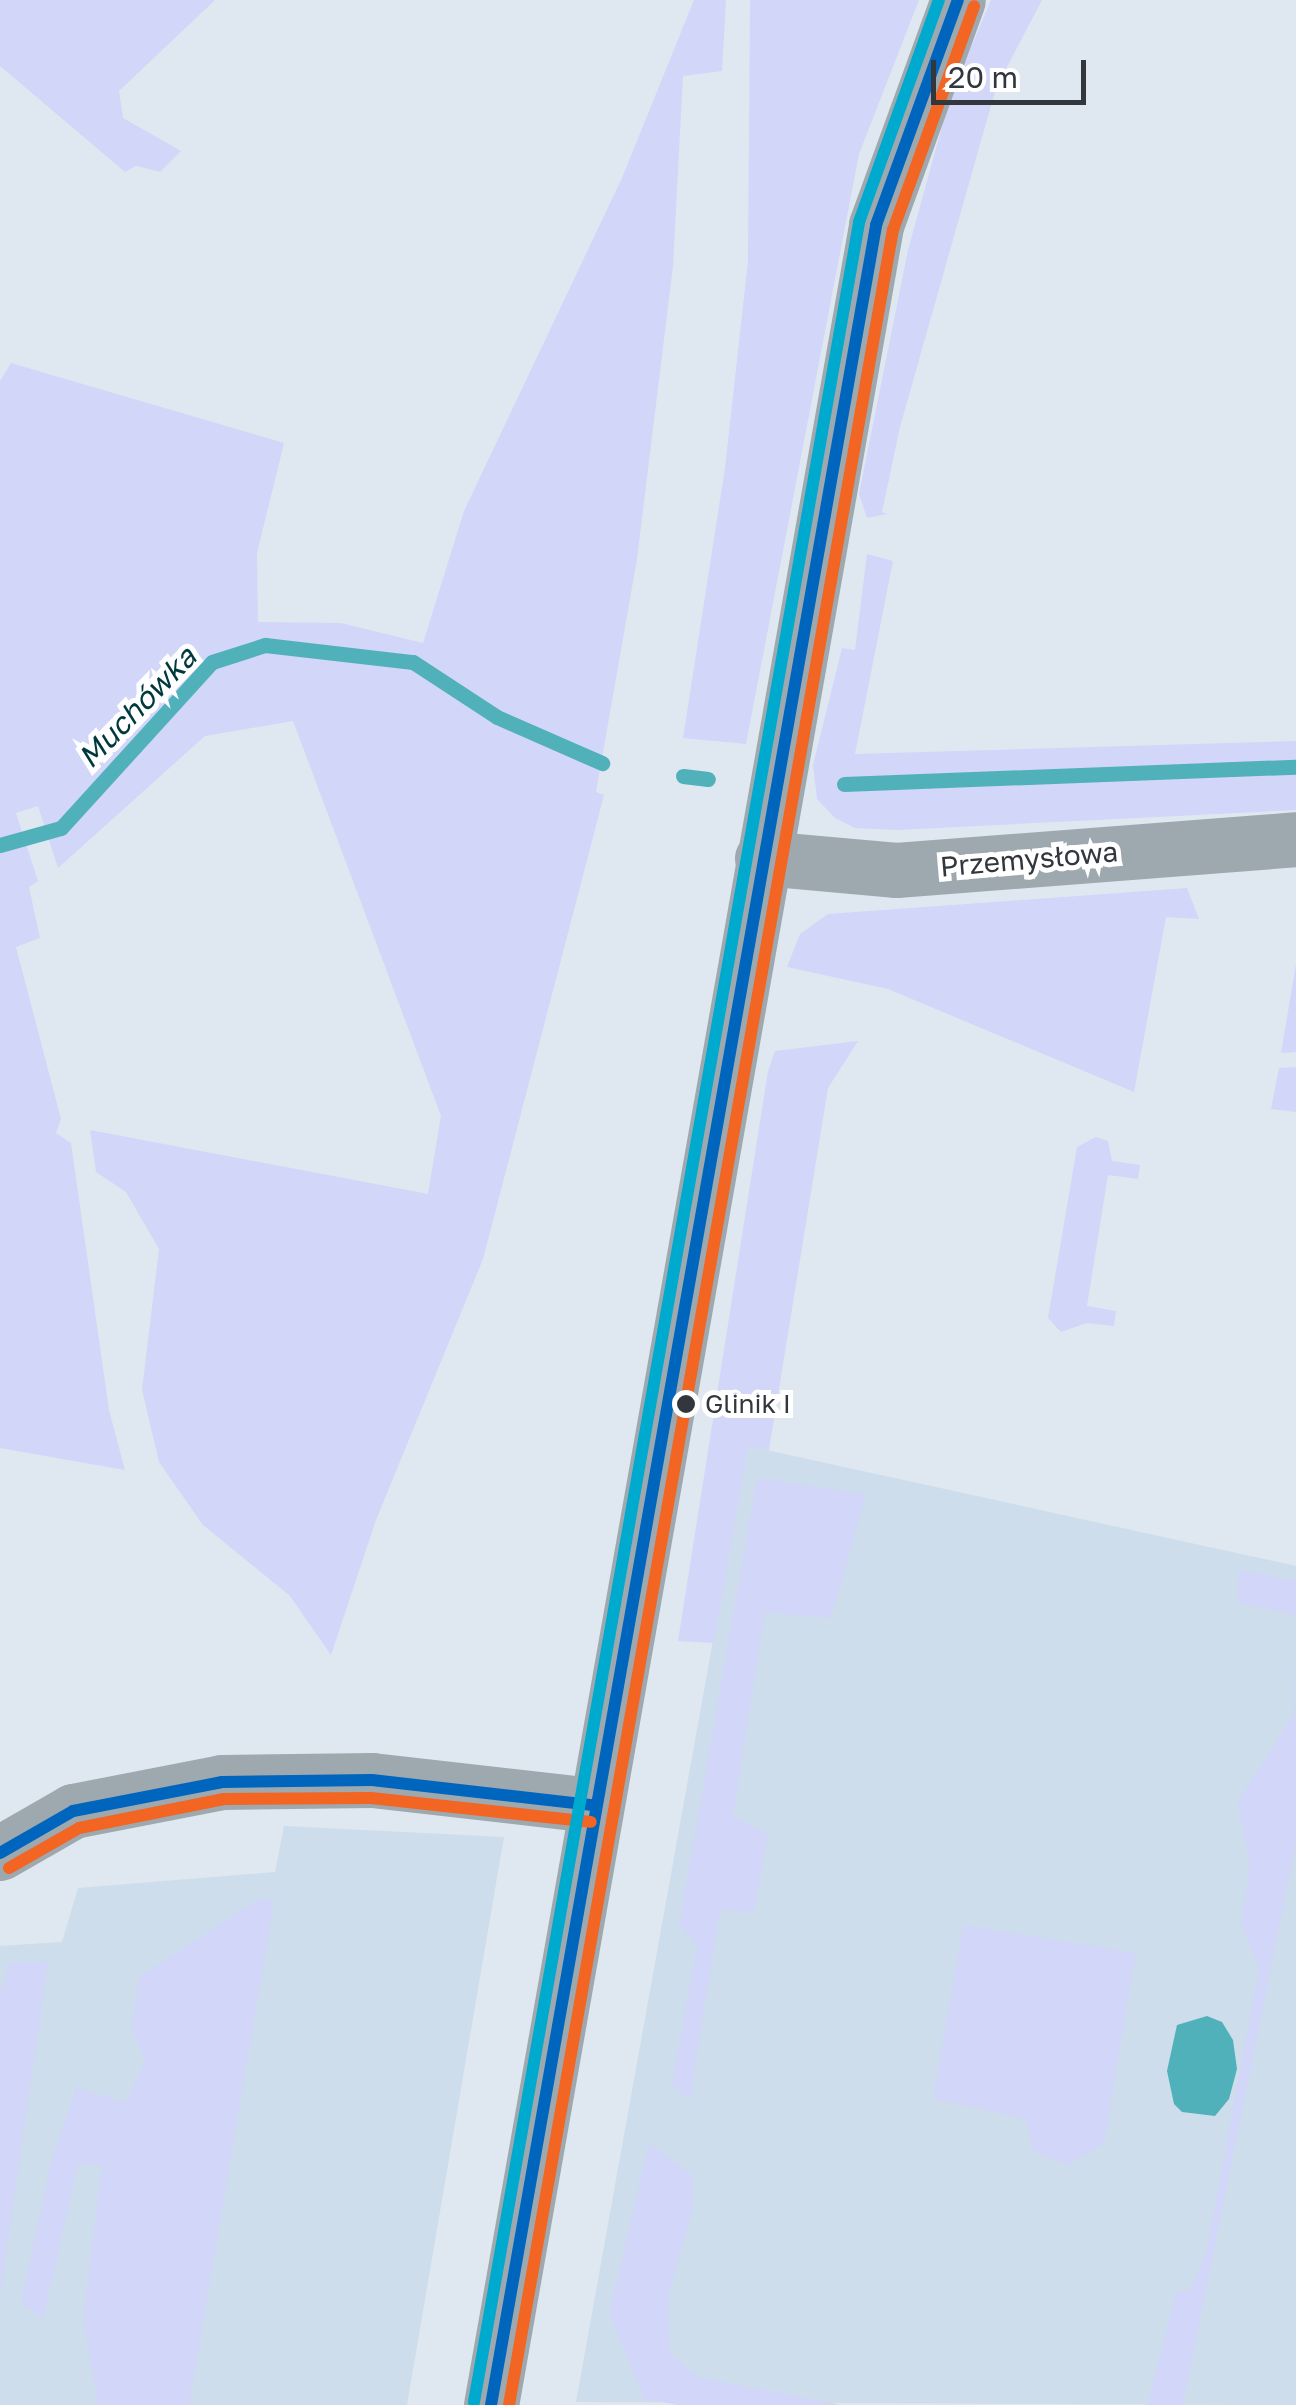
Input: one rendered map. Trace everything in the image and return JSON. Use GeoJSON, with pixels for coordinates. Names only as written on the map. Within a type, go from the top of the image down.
{"type":"FeatureCollection","features":[{"type":"Feature","properties":{"kind":"street"},"geometry":{"type":"LineString","coordinates":[[491,2405],[593,1805],[876,224],[958,0]]}},
{"type":"Feature","properties":{"kind":"street","name":"Przemysłowa"},"geometry":{"type":"LineString","coordinates":[[762,858],[896,870],[1296,840]]}},
{"type":"Feature","properties":{"kind":"street"},"geometry":{"type":"LineString","coordinates":[[0,1853],[73,1811],[222,1782],[372,1780],[593,1805]]}},
{"type":"Feature","properties":{"kind":"shaded area"},"geometry":{"type":"Polygon","coordinates":[[[0,0],[215,0],[119,91],[123,118],[181,151],[160,172],[136,166],[125,172],[0,66],[0,0]]]}},
{"type":"Feature","properties":{"kind":"shaded area"},"geometry":{"type":"Polygon","coordinates":[[[694,0],[726,0],[722,71],[683,76],[673,266],[637,559],[596,792],[604,795],[483,1259],[376,1520],[331,1655],[290,1596],[203,1525],[159,1462],[142,1390],[159,1249],[126,1192],[96,1172],[90,1130],[428,1194],[441,1116],[293,721],[205,736],[58,868],[38,806],[16,813],[38,881],[29,887],[40,938],[16,947],[61,1119],[56,1133],[71,1143],[109,1410],[125,1470],[0,1448],[0,381],[11,363],[284,443],[257,553],[258,622],[341,623],[423,643],[464,511],[622,178],[694,0]]]}},
{"type":"Feature","properties":{"kind":"shaded area"},"geometry":{"type":"Polygon","coordinates":[[[750,0],[919,0],[859,154],[746,744],[683,738],[725,468],[748,261],[750,0]]]}},
{"type":"Feature","properties":{"kind":"shaded area"},"geometry":{"type":"Polygon","coordinates":[[[991,0],[1042,0],[996,88],[900,427],[882,512],[887,514],[867,518],[859,494],[908,250],[951,94],[991,0]]]}},
{"type":"Feature","properties":{"kind":"shaded area"},"geometry":{"type":"Polygon","coordinates":[[[867,554],[893,561],[855,754],[1296,741],[1296,810],[897,830],[855,828],[835,818],[817,799],[813,765],[842,648],[855,650],[867,554]]]}},
{"type":"Feature","properties":{"kind":"shaded area"},"geometry":{"type":"Polygon","coordinates":[[[1187,888],[1199,919],[1166,917],[1134,1092],[888,989],[787,967],[800,934],[828,914],[1187,888]]]}},
{"type":"Feature","properties":{"kind":"shaded area"},"geometry":{"type":"Polygon","coordinates":[[[1296,964],[1296,1052],[1281,1053],[1296,964]]]}},
{"type":"Feature","properties":{"kind":"shaded area"},"geometry":{"type":"Polygon","coordinates":[[[858,1041],[828,1088],[769,1450],[748,1447],[714,1643],[678,1641],[768,1071],[775,1051],[858,1041]]]}},
{"type":"Feature","properties":{"kind":"shaded area"},"geometry":{"type":"Polygon","coordinates":[[[1296,1067],[1296,1112],[1271,1109],[1279,1068],[1296,1067]]]}},
{"type":"Feature","properties":{"kind":"shaded area"},"geometry":{"type":"Polygon","coordinates":[[[1096,1137],[1108,1141],[1112,1161],[1140,1165],[1138,1179],[1108,1175],[1087,1306],[1116,1311],[1114,1326],[1087,1323],[1061,1332],[1048,1318],[1077,1147],[1096,1137]]]}},
{"type":"Feature","properties":{"kind":"shaded area"},"geometry":{"type":"Polygon","coordinates":[[[748,1446],[1296,1566],[1296,2405],[576,2402],[748,1446]]]}},
{"type":"Feature","properties":{"kind":"shaded area"},"geometry":{"type":"Polygon","coordinates":[[[757,1478],[866,1494],[831,1618],[765,1612],[733,1816],[768,1834],[754,1913],[720,1910],[690,2099],[672,2085],[697,1945],[679,1925],[757,1478]]]}},
{"type":"Feature","properties":{"kind":"shaded area"},"geometry":{"type":"Polygon","coordinates":[[[1239,1570],[1296,1581],[1296,1616],[1237,1602],[1239,1570]]]}},
{"type":"Feature","properties":{"kind":"shaded area"},"geometry":{"type":"Polygon","coordinates":[[[1296,1651],[1296,1843],[1183,2405],[1147,2405],[1177,2290],[1189,2292],[1207,2249],[1259,1970],[1241,1922],[1250,1869],[1238,1801],[1295,1712],[1296,1651]]]}},
{"type":"Feature","properties":{"kind":"shaded area"},"geometry":{"type":"Polygon","coordinates":[[[284,1826],[504,1837],[407,2405],[0,2405],[0,1946],[62,1942],[78,1888],[275,1872],[284,1826]]]}},
{"type":"Feature","properties":{"kind":"shaded area"},"geometry":{"type":"Polygon","coordinates":[[[258,1899],[274,1902],[189,2405],[98,2405],[83,2318],[102,2165],[78,2164],[43,2319],[21,2303],[51,2161],[76,2088],[126,2102],[145,2062],[132,2027],[139,1977],[258,1899]]]}},
{"type":"Feature","properties":{"kind":"shaded area"},"geometry":{"type":"Polygon","coordinates":[[[963,1925],[1136,1953],[1104,2144],[1068,2165],[1033,2152],[1026,2119],[933,2099],[963,1925]]]}},
{"type":"Feature","properties":{"kind":"shaded area"},"geometry":{"type":"Polygon","coordinates":[[[10,1962],[48,1962],[0,2297],[0,1994],[10,1962]]]}},
{"type":"Feature","properties":{"kind":"shaded area"},"geometry":{"type":"Polygon","coordinates":[[[1207,2016],[1222,2022],[1233,2040],[1237,2069],[1229,2099],[1215,2116],[1182,2112],[1174,2104],[1167,2071],[1177,2025],[1207,2016]]]}},
{"type":"Feature","properties":{"kind":"shaded area"},"geometry":{"type":"Polygon","coordinates":[[[649,2144],[692,2174],[693,2207],[668,2298],[670,2353],[698,2377],[841,2405],[678,2405],[644,2399],[609,2314],[649,2144]]]}},
{"type":"Feature","properties":{"kind":"waterway","name":"Muchówka"},"geometry":{"type":"LineString","coordinates":[[0,845],[61,828],[212,662],[265,645],[413,662],[497,717],[602,763]]}},
{"type":"Feature","properties":{"kind":"waterway"},"geometry":{"type":"LineString","coordinates":[[844,784],[1296,767]]}},
{"type":"Feature","properties":{"kind":"waterway"},"geometry":{"type":"LineString","coordinates":[[683,776],[708,779]]}},
{"type":"Feature","properties":{"kind":"transit line"},"geometry":{"type":"LineString","coordinates":[[474,2402],[859,222],[939,0]]}},
{"type":"Feature","properties":{"kind":"transit line"},"geometry":{"type":"LineString","coordinates":[[491,2405],[876,225],[958,0]]}},
{"type":"Feature","properties":{"kind":"transit line"},"geometry":{"type":"LineString","coordinates":[[509,2405],[893,230],[974,6]]}},
{"type":"Feature","properties":{"kind":"transit line"},"geometry":{"type":"LineString","coordinates":[[0,1853],[73,1811],[222,1782],[372,1780],[593,1805]]}},
{"type":"Feature","properties":{"kind":"transit line"},"geometry":{"type":"LineString","coordinates":[[9,1868],[79,1828],[224,1799],[371,1798],[591,1822]]}},
{"type":"Feature","properties":{"kind":"place","name":"Glinik I"},"geometry":{"type":"Point","coordinates":[686,1404]}}]}
